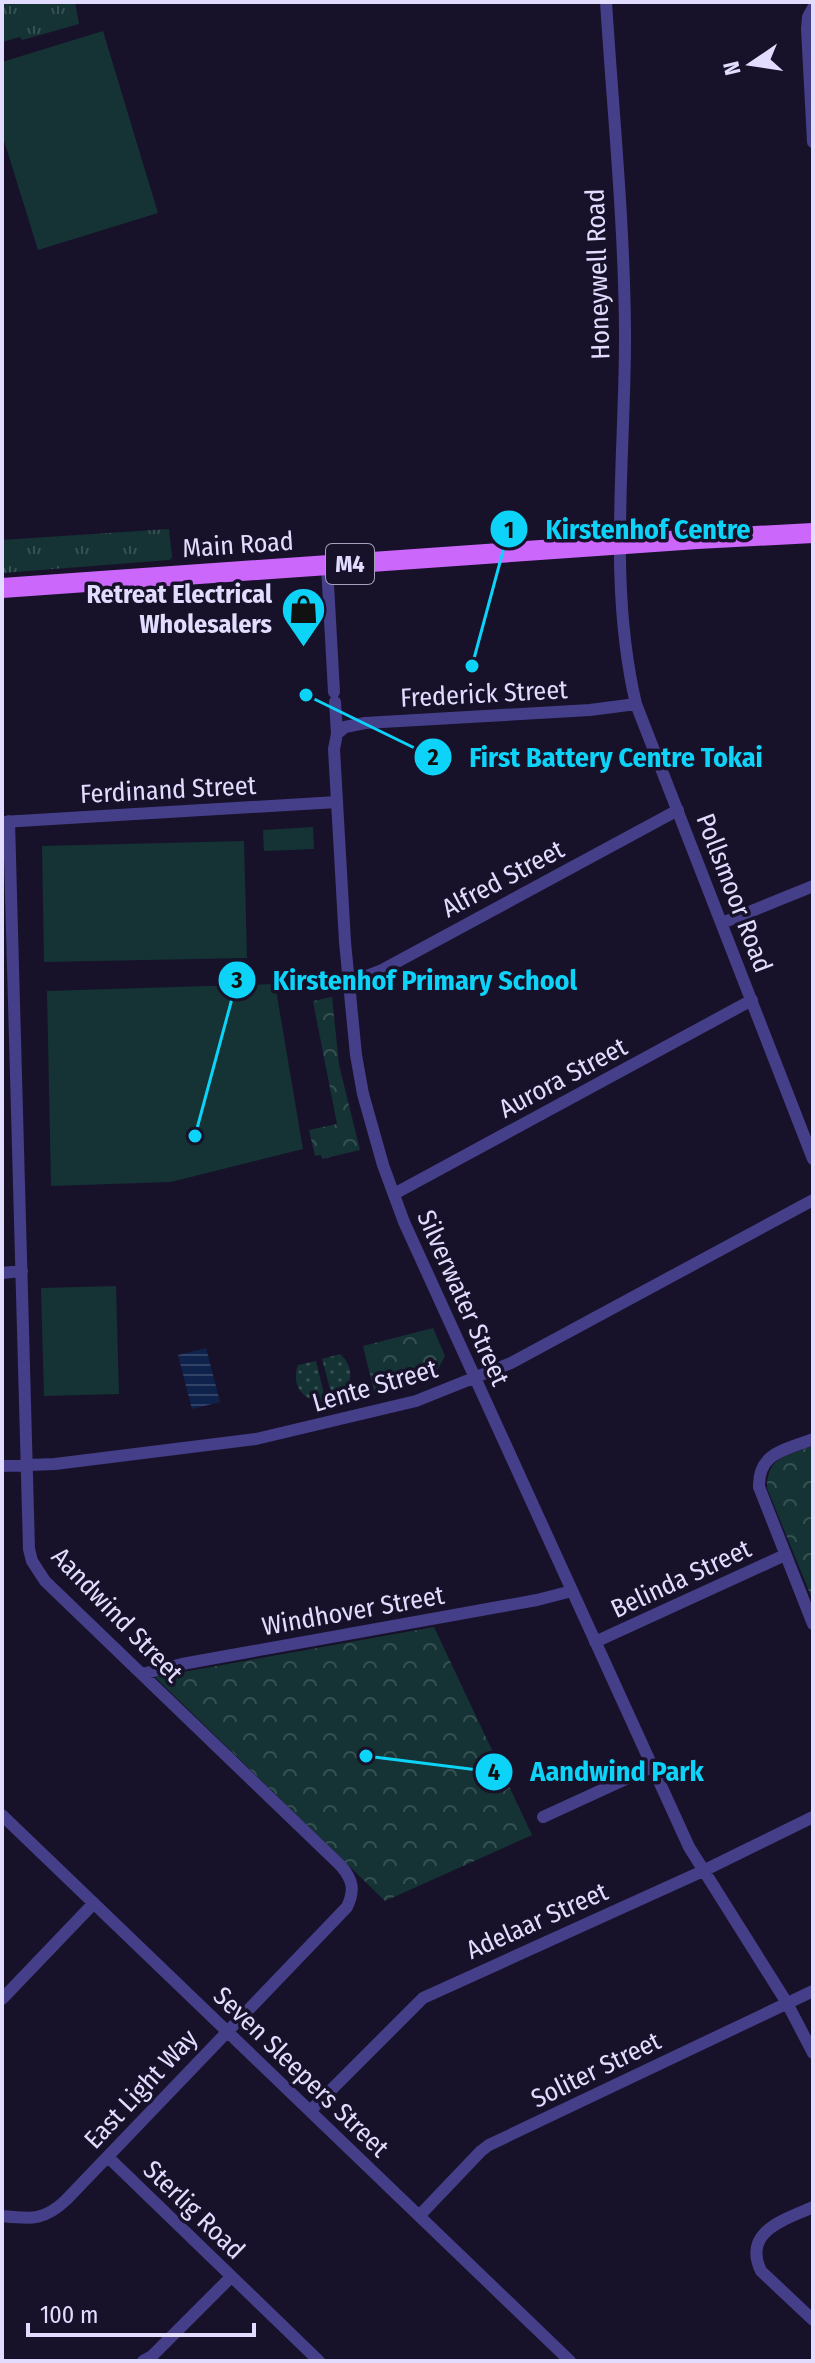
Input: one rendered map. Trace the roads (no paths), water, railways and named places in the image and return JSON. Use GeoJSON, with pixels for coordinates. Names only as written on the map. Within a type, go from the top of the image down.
{"type":"FeatureCollection","features":[{"type":"Feature","properties":{"kind":"main road","name":"Main Road"},"geometry":{"type":"LineString","coordinates":[[2,588],[813,533]]}},
{"type":"Feature","properties":{"kind":"street","name":"Honeywell Road"},"geometry":{"type":"LineString","coordinates":[[606,2],[625,330],[620,545]]}},
{"type":"Feature","properties":{"kind":"street"},"geometry":{"type":"LineString","coordinates":[[813,8],[807,29],[813,142]]}},
{"type":"Feature","properties":{"kind":"street","name":"Pollsmoor Road"},"geometry":{"type":"LineString","coordinates":[[620,545],[624,647],[636,704],[813,1159]]}},
{"type":"Feature","properties":{"kind":"street","name":"Silverwater Street"},"geometry":{"type":"LineString","coordinates":[[327,566],[348,983],[363,1094],[383,1165],[404,1222],[689,1847],[787,2003],[813,2053]]}},
{"type":"Feature","properties":{"kind":"street","name":"Frederick Street"},"geometry":{"type":"LineString","coordinates":[[337,734],[345,727],[365,723],[590,710],[636,704]]}},
{"type":"Feature","properties":{"kind":"street","name":"Ferdinand Street"},"geometry":{"type":"LineString","coordinates":[[6,822],[337,802]]}},
{"type":"Feature","properties":{"kind":"street","name":"Alfred Street"},"geometry":{"type":"LineString","coordinates":[[348,983],[382,970],[678,810]]}},
{"type":"Feature","properties":{"kind":"street","name":"Aandwind Street"},"geometry":{"type":"LineString","coordinates":[[6,822],[17,1067],[29,1549],[32,1561],[38,1573],[341,1866],[353,1884]]}},
{"type":"Feature","properties":{"kind":"street"},"geometry":{"type":"LineString","coordinates":[[722,923],[813,886]]}},
{"type":"Feature","properties":{"kind":"street","name":"Aurora Street"},"geometry":{"type":"LineString","coordinates":[[394,1194],[752,1000]]}},
{"type":"Feature","properties":{"kind":"street"},"geometry":{"type":"LineString","coordinates":[[2,1067],[17,1067]]}},
{"type":"Feature","properties":{"kind":"street","name":"Lente Street"},"geometry":{"type":"LineString","coordinates":[[2,1466],[167,1451],[269,1437],[416,1401],[511,1363],[813,1200]]}},
{"type":"Feature","properties":{"kind":"street"},"geometry":{"type":"LineString","coordinates":[[2,1273],[22,1271]]}},
{"type":"Feature","properties":{"kind":"street"},"geometry":{"type":"LineString","coordinates":[[813,1439],[772,1456],[762,1465],[759,1476],[759,1487],[813,1624]]}},
{"type":"Feature","properties":{"kind":"street","name":"Belinda Street"},"geometry":{"type":"LineString","coordinates":[[595,1642],[785,1555]]}},
{"type":"Feature","properties":{"kind":"street","name":"Windhover Street"},"geometry":{"type":"LineString","coordinates":[[142,1674],[572,1591]]}},
{"type":"Feature","properties":{"kind":"street"},"geometry":{"type":"LineString","coordinates":[[543,1817],[652,1767]]}},
{"type":"Feature","properties":{"kind":"street","name":"Seven Sleepers Street"},"geometry":{"type":"LineString","coordinates":[[2,1815],[570,2361]]}},
{"type":"Feature","properties":{"kind":"street","name":"Adelaar Street"},"geometry":{"type":"LineString","coordinates":[[310,2111],[423,1998],[703,1871],[813,1817]]}},
{"type":"Feature","properties":{"kind":"street","name":"East Light Way"},"geometry":{"type":"LineString","coordinates":[[2,2216],[29,2219],[52,2212],[347,1907],[353,1884]]}},
{"type":"Feature","properties":{"kind":"street"},"geometry":{"type":"LineString","coordinates":[[2,1999],[94,1903]]}},
{"type":"Feature","properties":{"kind":"street","name":"Soliter Street"},"geometry":{"type":"LineString","coordinates":[[419,2216],[489,2145],[813,1991]]}},
{"type":"Feature","properties":{"kind":"street","name":"Sterlig Road"},"geometry":{"type":"LineString","coordinates":[[108,2157],[319,2361]]}},
{"type":"Feature","properties":{"kind":"street"},"geometry":{"type":"LineString","coordinates":[[813,2207],[770,2228],[758,2241],[756,2250],[761,2271],[813,2320]]}},
{"type":"Feature","properties":{"kind":"street"},"geometry":{"type":"LineString","coordinates":[[143,2361],[152,2356],[231,2277]]}},
{"type":"Feature","properties":{"kind":"water"},"geometry":{"type":"Polygon","coordinates":[[[206,1348],[220,1402],[192,1409],[178,1355],[206,1348]]]}},
{"type":"Feature","properties":{"kind":"place","name":"Retreat Electrical Wholesalers"},"geometry":{"type":"Point","coordinates":[303,648]}},
{"type":"Feature","properties":{"kind":"place","name":"Kirstenhof Centre"},"geometry":{"type":"Point","coordinates":[472,666]}},
{"type":"Feature","properties":{"kind":"place","name":"First Battery Centre Tokai"},"geometry":{"type":"Point","coordinates":[306,695]}},
{"type":"Feature","properties":{"kind":"place","name":"Kirstenhof Primary School"},"geometry":{"type":"Point","coordinates":[195,1136]}},
{"type":"Feature","properties":{"kind":"place","name":"Aandwind Park"},"geometry":{"type":"Point","coordinates":[366,1756]}}]}
